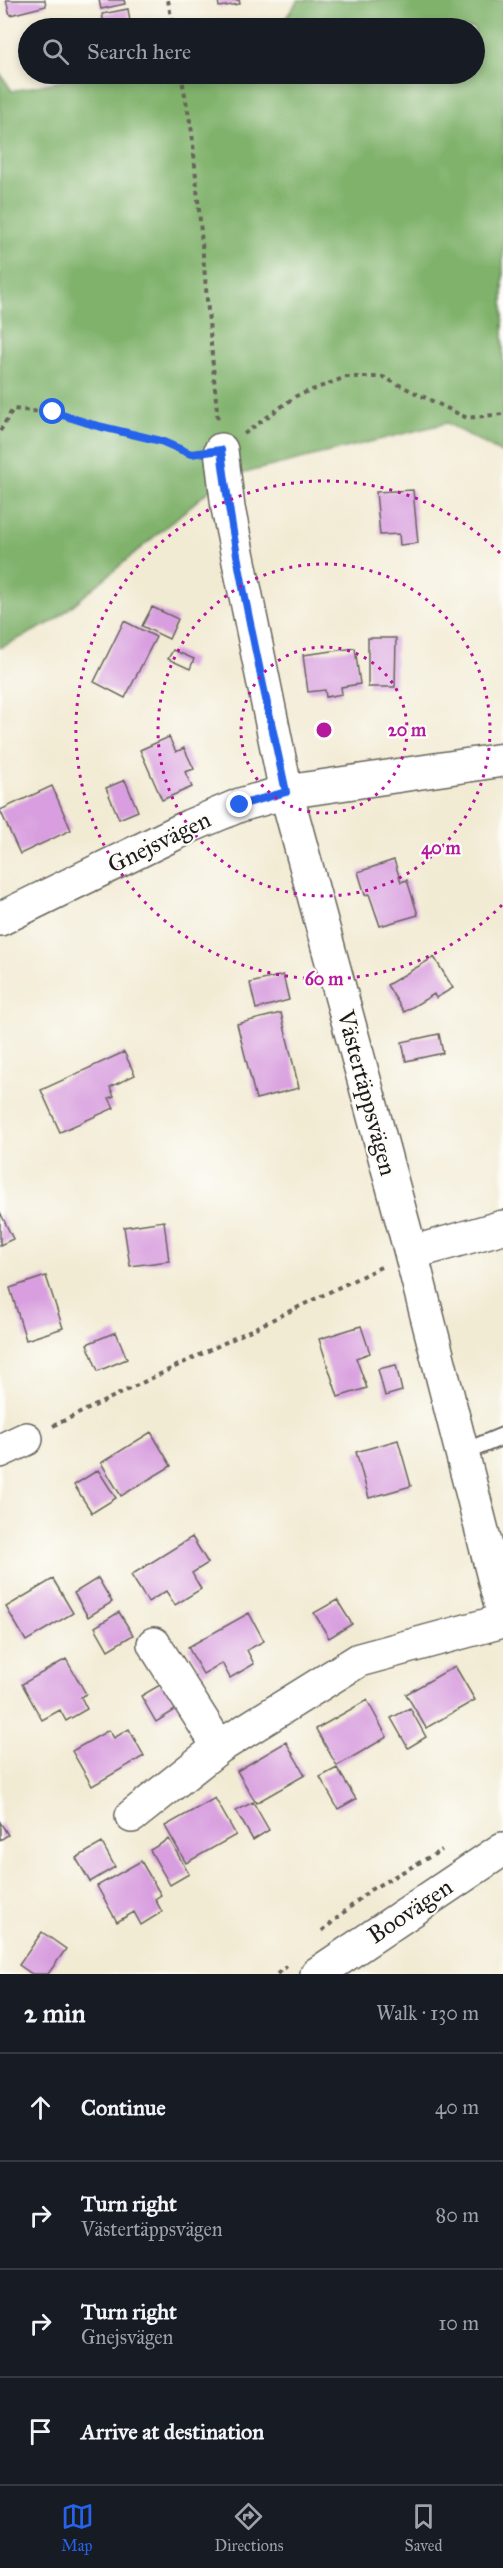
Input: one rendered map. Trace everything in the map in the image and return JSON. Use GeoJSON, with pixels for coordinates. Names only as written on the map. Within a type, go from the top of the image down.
{"type":"FeatureCollection","features":[{"type":"Feature","properties":{"kind":"street","name":"Västertäppsvägen"},"geometry":{"type":"LineString","coordinates":[[221,450],[228,508],[258,667],[286,792],[411,1253],[503,1613]]}},
{"type":"Feature","properties":{"kind":"street","name":"Gnejsvägen"},"geometry":{"type":"LineString","coordinates":[[0,919],[190,826],[240,805],[286,792],[503,760]]}},
{"type":"Feature","properties":{"kind":"street"},"geometry":{"type":"LineString","coordinates":[[411,1253],[503,1227]]}},
{"type":"Feature","properties":{"kind":"street"},"geometry":{"type":"LineString","coordinates":[[132,1816],[219,1747],[359,1660],[503,1621]]}},
{"type":"Feature","properties":{"kind":"street"},"geometry":{"type":"LineString","coordinates":[[154,1644],[219,1747]]}},
{"type":"Feature","properties":{"kind":"street","name":"Boovägen"},"geometry":{"type":"LineString","coordinates":[[317,1974],[503,1849]]}},
{"type":"Feature","properties":{"kind":"lane"},"geometry":{"type":"LineString","coordinates":[[462,1453],[503,1436]]}},
{"type":"Feature","properties":{"kind":"path"},"geometry":{"type":"LineString","coordinates":[[168,0],[171,18]]}},
{"type":"Feature","properties":{"kind":"path"},"geometry":{"type":"LineString","coordinates":[[183,84],[192,132],[221,450]]}},
{"type":"Feature","properties":{"kind":"path"},"geometry":{"type":"LineString","coordinates":[[0,431],[13,410],[53,412],[94,425],[161,441],[191,454],[221,450],[296,396],[346,377],[383,377],[467,418],[503,414]]}},
{"type":"Feature","properties":{"kind":"path"},"geometry":{"type":"LineString","coordinates":[[13,1445],[350,1280],[411,1253]]}},
{"type":"Feature","properties":{"kind":"green space"},"geometry":{"type":"Polygon","coordinates":[[[298,0],[503,0],[503,454],[447,423],[224,478],[54,621],[0,648],[0,73],[12,91],[47,84],[485,84],[485,18],[286,18],[298,0]]]}},
{"type":"Feature","properties":{"kind":"building"},"geometry":{"type":"Polygon","coordinates":[[[6,0],[45,0],[46,6],[10,15],[6,0]]]}},
{"type":"Feature","properties":{"kind":"building"},"geometry":{"type":"Polygon","coordinates":[[[99,0],[124,0],[125,4],[101,9],[99,0]]]}},
{"type":"Feature","properties":{"kind":"building"},"geometry":{"type":"Polygon","coordinates":[[[218,0],[239,0],[240,4],[219,7],[218,0]]]}},
{"type":"Feature","properties":{"kind":"building"},"geometry":{"type":"Polygon","coordinates":[[[128,9],[129,18],[103,18],[102,14],[128,9]]]}},
{"type":"Feature","properties":{"kind":"building"},"geometry":{"type":"Polygon","coordinates":[[[413,490],[418,543],[400,545],[399,534],[380,535],[376,492],[413,490]]]}},
{"type":"Feature","properties":{"kind":"building"},"geometry":{"type":"Polygon","coordinates":[[[152,607],[178,619],[169,639],[142,626],[152,607]]]}},
{"type":"Feature","properties":{"kind":"building"},"geometry":{"type":"Polygon","coordinates":[[[124,621],[156,637],[125,698],[94,682],[124,621]]]}},
{"type":"Feature","properties":{"kind":"building"},"geometry":{"type":"Polygon","coordinates":[[[368,638],[396,638],[395,687],[368,687],[368,638]]]}},
{"type":"Feature","properties":{"kind":"building"},"geometry":{"type":"Polygon","coordinates":[[[355,648],[360,684],[341,687],[342,694],[326,697],[325,690],[308,692],[303,655],[355,648]]]}},
{"type":"Feature","properties":{"kind":"building"},"geometry":{"type":"Polygon","coordinates":[[[173,650],[194,659],[190,669],[168,659],[173,650]]]}},
{"type":"Feature","properties":{"kind":"building"},"geometry":{"type":"Polygon","coordinates":[[[169,737],[176,752],[184,748],[194,769],[185,772],[192,787],[162,800],[140,750],[169,737]]]}},
{"type":"Feature","properties":{"kind":"building"},"geometry":{"type":"Polygon","coordinates":[[[125,780],[138,811],[119,819],[106,788],[125,780]]]}},
{"type":"Feature","properties":{"kind":"building"},"geometry":{"type":"Polygon","coordinates":[[[52,786],[71,830],[20,854],[0,810],[52,786]]]}},
{"type":"Feature","properties":{"kind":"building"},"geometry":{"type":"Polygon","coordinates":[[[394,860],[401,882],[407,880],[418,915],[380,926],[369,894],[365,895],[358,872],[394,860]]]}},
{"type":"Feature","properties":{"kind":"building"},"geometry":{"type":"Polygon","coordinates":[[[434,957],[453,988],[436,998],[434,994],[404,1012],[387,985],[434,957]]]}},
{"type":"Feature","properties":{"kind":"building"},"geometry":{"type":"Polygon","coordinates":[[[283,975],[289,1000],[256,1009],[250,983],[283,975]]]}},
{"type":"Feature","properties":{"kind":"building"},"geometry":{"type":"Polygon","coordinates":[[[281,1013],[299,1088],[256,1099],[237,1024],[281,1013]]]}},
{"type":"Feature","properties":{"kind":"building"},"geometry":{"type":"Polygon","coordinates":[[[439,1034],[443,1053],[406,1061],[402,1042],[439,1034]]]}},
{"type":"Feature","properties":{"kind":"building"},"geometry":{"type":"Polygon","coordinates":[[[124,1052],[135,1075],[110,1087],[114,1096],[109,1098],[114,1108],[60,1132],[41,1090],[124,1052]]]}},
{"type":"Feature","properties":{"kind":"building"},"geometry":{"type":"Polygon","coordinates":[[[0,1212],[13,1239],[0,1245],[0,1212]]]}},
{"type":"Feature","properties":{"kind":"building"},"geometry":{"type":"Polygon","coordinates":[[[164,1221],[169,1261],[130,1266],[124,1227],[164,1221]]]}},
{"type":"Feature","properties":{"kind":"building"},"geometry":{"type":"Polygon","coordinates":[[[46,1276],[63,1328],[26,1340],[10,1288],[46,1276]]]}},
{"type":"Feature","properties":{"kind":"building"},"geometry":{"type":"Polygon","coordinates":[[[361,1326],[370,1353],[356,1358],[367,1388],[338,1397],[319,1339],[361,1326]]]}},
{"type":"Feature","properties":{"kind":"building"},"geometry":{"type":"Polygon","coordinates":[[[116,1332],[127,1359],[98,1371],[87,1344],[116,1332]]]}},
{"type":"Feature","properties":{"kind":"building"},"geometry":{"type":"Polygon","coordinates":[[[396,1365],[402,1391],[385,1396],[378,1369],[396,1365]]]}},
{"type":"Feature","properties":{"kind":"building"},"geometry":{"type":"Polygon","coordinates":[[[151,1432],[171,1466],[121,1496],[101,1463],[151,1432]]]}},
{"type":"Feature","properties":{"kind":"building"},"geometry":{"type":"Polygon","coordinates":[[[398,1440],[411,1486],[369,1498],[356,1452],[398,1440]]]}},
{"type":"Feature","properties":{"kind":"building"},"geometry":{"type":"Polygon","coordinates":[[[98,1470],[116,1498],[92,1513],[74,1485],[98,1470]]]}},
{"type":"Feature","properties":{"kind":"building"},"geometry":{"type":"Polygon","coordinates":[[[192,1537],[208,1563],[192,1573],[201,1589],[175,1605],[166,1591],[148,1602],[131,1575],[192,1537]]]}},
{"type":"Feature","properties":{"kind":"building"},"geometry":{"type":"Polygon","coordinates":[[[98,1578],[112,1602],[88,1617],[74,1593],[98,1578]]]}},
{"type":"Feature","properties":{"kind":"building"},"geometry":{"type":"Polygon","coordinates":[[[53,1579],[73,1613],[26,1641],[6,1607],[53,1579]]]}},
{"type":"Feature","properties":{"kind":"building"},"geometry":{"type":"Polygon","coordinates":[[[337,1600],[352,1624],[329,1638],[314,1613],[337,1600]]]}},
{"type":"Feature","properties":{"kind":"building"},"geometry":{"type":"Polygon","coordinates":[[[119,1612],[133,1635],[108,1650],[95,1627],[119,1612]]]}},
{"type":"Feature","properties":{"kind":"building"},"geometry":{"type":"Polygon","coordinates":[[[249,1613],[264,1641],[247,1650],[254,1664],[230,1678],[222,1663],[203,1674],[188,1647],[249,1613]]]}},
{"type":"Feature","properties":{"kind":"building"},"geometry":{"type":"Polygon","coordinates":[[[66,1659],[86,1694],[81,1697],[87,1709],[66,1721],[60,1710],[42,1720],[22,1684],[66,1659]]]}},
{"type":"Feature","properties":{"kind":"building"},"geometry":{"type":"Polygon","coordinates":[[[455,1666],[475,1700],[426,1728],[406,1694],[455,1666]]]}},
{"type":"Feature","properties":{"kind":"building"},"geometry":{"type":"Polygon","coordinates":[[[165,1682],[180,1707],[156,1722],[141,1696],[165,1682]]]}},
{"type":"Feature","properties":{"kind":"building"},"geometry":{"type":"Polygon","coordinates":[[[367,1700],[387,1737],[337,1766],[316,1729],[367,1700]]]}},
{"type":"Feature","properties":{"kind":"building"},"geometry":{"type":"Polygon","coordinates":[[[410,1708],[426,1737],[408,1748],[391,1718],[410,1708]]]}},
{"type":"Feature","properties":{"kind":"building"},"geometry":{"type":"Polygon","coordinates":[[[129,1729],[144,1756],[92,1786],[72,1751],[109,1730],[114,1738],[129,1729]]]}},
{"type":"Feature","properties":{"kind":"building"},"geometry":{"type":"Polygon","coordinates":[[[286,1742],[305,1775],[256,1803],[237,1771],[286,1742]]]}},
{"type":"Feature","properties":{"kind":"building"},"geometry":{"type":"Polygon","coordinates":[[[337,1768],[356,1799],[338,1809],[320,1777],[337,1768]]]}},
{"type":"Feature","properties":{"kind":"building"},"geometry":{"type":"Polygon","coordinates":[[[215,1798],[236,1835],[186,1863],[165,1826],[215,1798]]]}},
{"type":"Feature","properties":{"kind":"building"},"geometry":{"type":"Polygon","coordinates":[[[253,1802],[269,1830],[253,1840],[236,1811],[253,1802]]]}},
{"type":"Feature","properties":{"kind":"building"},"geometry":{"type":"Polygon","coordinates":[[[0,1822],[8,1835],[0,1840],[0,1822]]]}},
{"type":"Feature","properties":{"kind":"building"},"geometry":{"type":"Polygon","coordinates":[[[169,1839],[189,1874],[170,1885],[150,1850],[169,1839]]]}},
{"type":"Feature","properties":{"kind":"building"},"geometry":{"type":"Polygon","coordinates":[[[102,1843],[115,1867],[90,1882],[76,1858],[102,1843]]]}},
{"type":"Feature","properties":{"kind":"building"},"geometry":{"type":"Polygon","coordinates":[[[141,1861],[161,1895],[155,1899],[162,1912],[141,1925],[134,1912],[117,1922],[97,1886],[141,1861]]]}},
{"type":"Feature","properties":{"kind":"building"},"geometry":{"type":"Polygon","coordinates":[[[42,1932],[66,1949],[48,1974],[32,1974],[19,1965],[42,1932]]]}},
{"type":"Feature","properties":{"kind":"route"},"geometry":{"type":"LineString","coordinates":[[53,412],[94,425],[161,441],[191,454],[221,450],[228,508],[258,667],[286,792],[240,805]]}}]}
